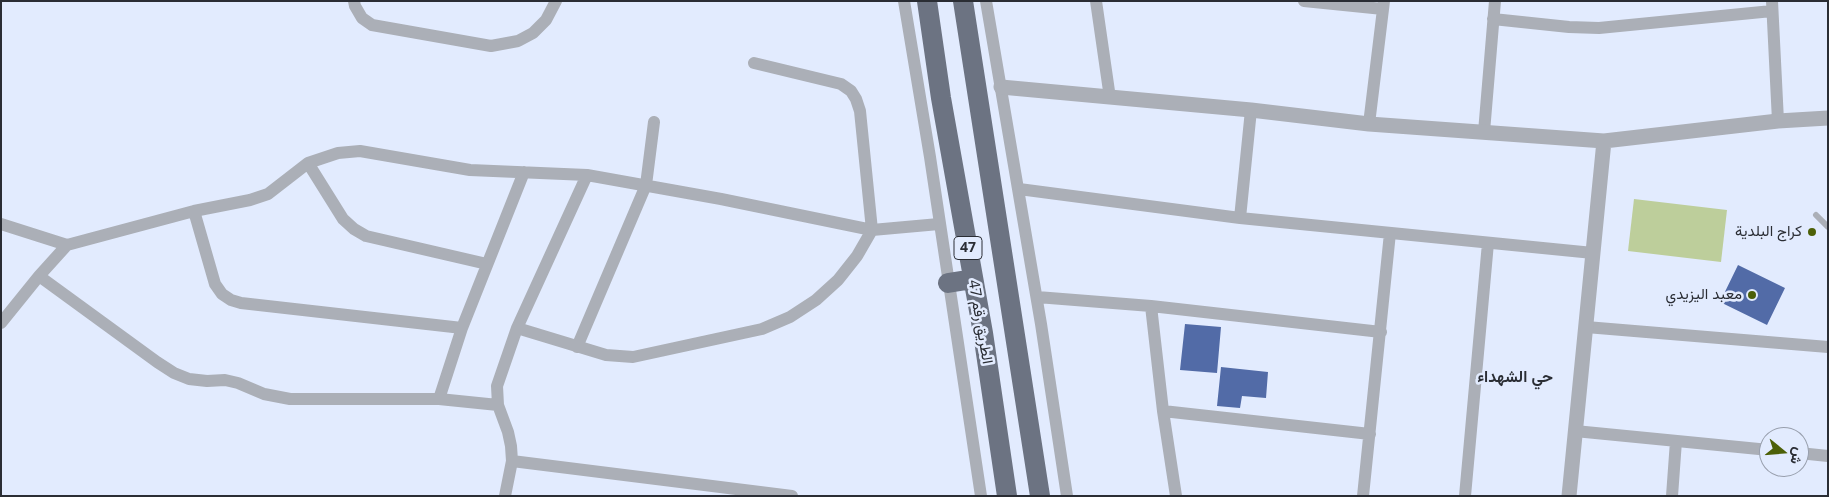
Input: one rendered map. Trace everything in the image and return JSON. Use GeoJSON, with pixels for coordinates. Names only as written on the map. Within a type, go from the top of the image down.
{"type":"FeatureCollection","features":[{"type":"Feature","properties":{"kind":"highway","name":"الطريق رقم 47"},"geometry":{"type":"LineString","coordinates":[[927,1],[941,98],[973,279],[1007,496]]}},
{"type":"Feature","properties":{"kind":"highway","name":"47"},"geometry":{"type":"LineString","coordinates":[[963,1],[1040,496]]}},
{"type":"Feature","properties":{"kind":"highway"},"geometry":{"type":"LineString","coordinates":[[948,283],[973,279]]}},
{"type":"Feature","properties":{"kind":"street"},"geometry":{"type":"LineString","coordinates":[[354,1],[362,18],[372,25],[491,46],[518,41],[534,33],[546,20],[556,1]]}},
{"type":"Feature","properties":{"kind":"street"},"geometry":{"type":"LineString","coordinates":[[904,1],[981,496]]}},
{"type":"Feature","properties":{"kind":"street"},"geometry":{"type":"LineString","coordinates":[[986,1],[1037,297],[1067,496]]}},
{"type":"Feature","properties":{"kind":"street"},"geometry":{"type":"LineString","coordinates":[[1096,1],[1110,98]]}},
{"type":"Feature","properties":{"kind":"street"},"geometry":{"type":"LineString","coordinates":[[1304,1],[1384,5],[1368,124]]}},
{"type":"Feature","properties":{"kind":"street"},"geometry":{"type":"LineString","coordinates":[[1484,132],[1495,1]]}},
{"type":"Feature","properties":{"kind":"street"},"geometry":{"type":"LineString","coordinates":[[1493,19],[1569,27],[1599,28],[1772,6],[1778,121]]}},
{"type":"Feature","properties":{"kind":"street"},"geometry":{"type":"LineString","coordinates":[[518,328],[612,356],[633,357],[762,329],[790,317],[816,300],[838,280],[857,256],[872,230],[860,111],[850,91],[832,80],[754,64]]}},
{"type":"Feature","properties":{"kind":"street"},"geometry":{"type":"LineString","coordinates":[[1001,88],[1251,110],[1368,124],[1604,141],[1778,121],[1828,118]]}},
{"type":"Feature","properties":{"kind":"street"},"geometry":{"type":"LineString","coordinates":[[1240,218],[1251,110]]}},
{"type":"Feature","properties":{"kind":"street"},"geometry":{"type":"LineString","coordinates":[[577,347],[646,185],[654,122]]}},
{"type":"Feature","properties":{"kind":"street"},"geometry":{"type":"LineString","coordinates":[[1569,496],[1604,141]]}},
{"type":"Feature","properties":{"kind":"street"},"geometry":{"type":"LineString","coordinates":[[1,224],[67,245],[194,211],[250,200],[268,194],[308,163],[338,154],[360,151],[447,167],[586,175],[646,185],[872,230],[940,224]]}},
{"type":"Feature","properties":{"kind":"street"},"geometry":{"type":"LineString","coordinates":[[308,163],[343,219],[354,229],[366,236],[487,264]]}},
{"type":"Feature","properties":{"kind":"street"},"geometry":{"type":"LineString","coordinates":[[439,399],[462,328],[524,172]]}},
{"type":"Feature","properties":{"kind":"street"},"geometry":{"type":"LineString","coordinates":[[505,496],[512,461],[508,432],[498,405],[497,386],[518,328],[586,175]]}},
{"type":"Feature","properties":{"kind":"street"},"geometry":{"type":"LineString","coordinates":[[1018,189],[1240,218],[1593,253]]}},
{"type":"Feature","properties":{"kind":"street"},"geometry":{"type":"LineString","coordinates":[[194,211],[215,284],[222,294],[231,300],[241,303],[462,328]]}},
{"type":"Feature","properties":{"kind":"street"},"geometry":{"type":"LineString","coordinates":[[1363,496],[1390,233]]}},
{"type":"Feature","properties":{"kind":"street"},"geometry":{"type":"LineString","coordinates":[[1464,496],[1488,243]]}},
{"type":"Feature","properties":{"kind":"street"},"geometry":{"type":"LineString","coordinates":[[1,323],[67,245]]}},
{"type":"Feature","properties":{"kind":"street"},"geometry":{"type":"LineString","coordinates":[[39,276],[157,362],[174,373],[189,379],[225,380],[238,383],[264,394],[290,400],[439,399],[498,405]]}},
{"type":"Feature","properties":{"kind":"street"},"geometry":{"type":"LineString","coordinates":[[1037,297],[1152,306],[1381,332]]}},
{"type":"Feature","properties":{"kind":"street"},"geometry":{"type":"LineString","coordinates":[[1152,306],[1163,411],[1176,496]]}},
{"type":"Feature","properties":{"kind":"street"},"geometry":{"type":"LineString","coordinates":[[1586,327],[1828,347]]}},
{"type":"Feature","properties":{"kind":"street"},"geometry":{"type":"LineString","coordinates":[[1163,411],[1370,434]]}},
{"type":"Feature","properties":{"kind":"street"},"geometry":{"type":"LineString","coordinates":[[1575,431],[1759,449]]}},
{"type":"Feature","properties":{"kind":"street"},"geometry":{"type":"LineString","coordinates":[[1672,496],[1676,441]]}},
{"type":"Feature","properties":{"kind":"street"},"geometry":{"type":"LineString","coordinates":[[1809,454],[1828,456]]}},
{"type":"Feature","properties":{"kind":"street"},"geometry":{"type":"LineString","coordinates":[[512,461],[716,491],[792,496]]}},
{"type":"Feature","properties":{"kind":"lane"},"geometry":{"type":"LineString","coordinates":[[1816,215],[1828,227]]}},
{"type":"Feature","properties":{"kind":"green space"},"geometry":{"type":"Polygon","coordinates":[[[1634,199],[1727,210],[1721,262],[1628,251],[1634,199]]]}},
{"type":"Feature","properties":{"kind":"building","name":"معبد اليزيدي"},"geometry":{"type":"Polygon","coordinates":[[[1738,265],[1785,288],[1767,325],[1720,302],[1738,265]]]}},
{"type":"Feature","properties":{"kind":"building"},"geometry":{"type":"Polygon","coordinates":[[[1185,324],[1221,327],[1217,373],[1180,370],[1185,324]]]}},
{"type":"Feature","properties":{"kind":"building"},"geometry":{"type":"Polygon","coordinates":[[[1221,367],[1268,372],[1266,398],[1242,396],[1240,408],[1217,406],[1221,367]]]}},
{"type":"Feature","properties":{"kind":"place","name":"كراج البلدية"},"geometry":{"type":"Point","coordinates":[1812,232]}},
{"type":"Feature","properties":{"kind":"place","name":"معبد اليزيدي"},"geometry":{"type":"Point","coordinates":[1752,295]}},
{"type":"Feature","properties":{"kind":"district","name":"حي الشهداء"},"geometry":{"type":"Point","coordinates":[1515,377]}}]}
